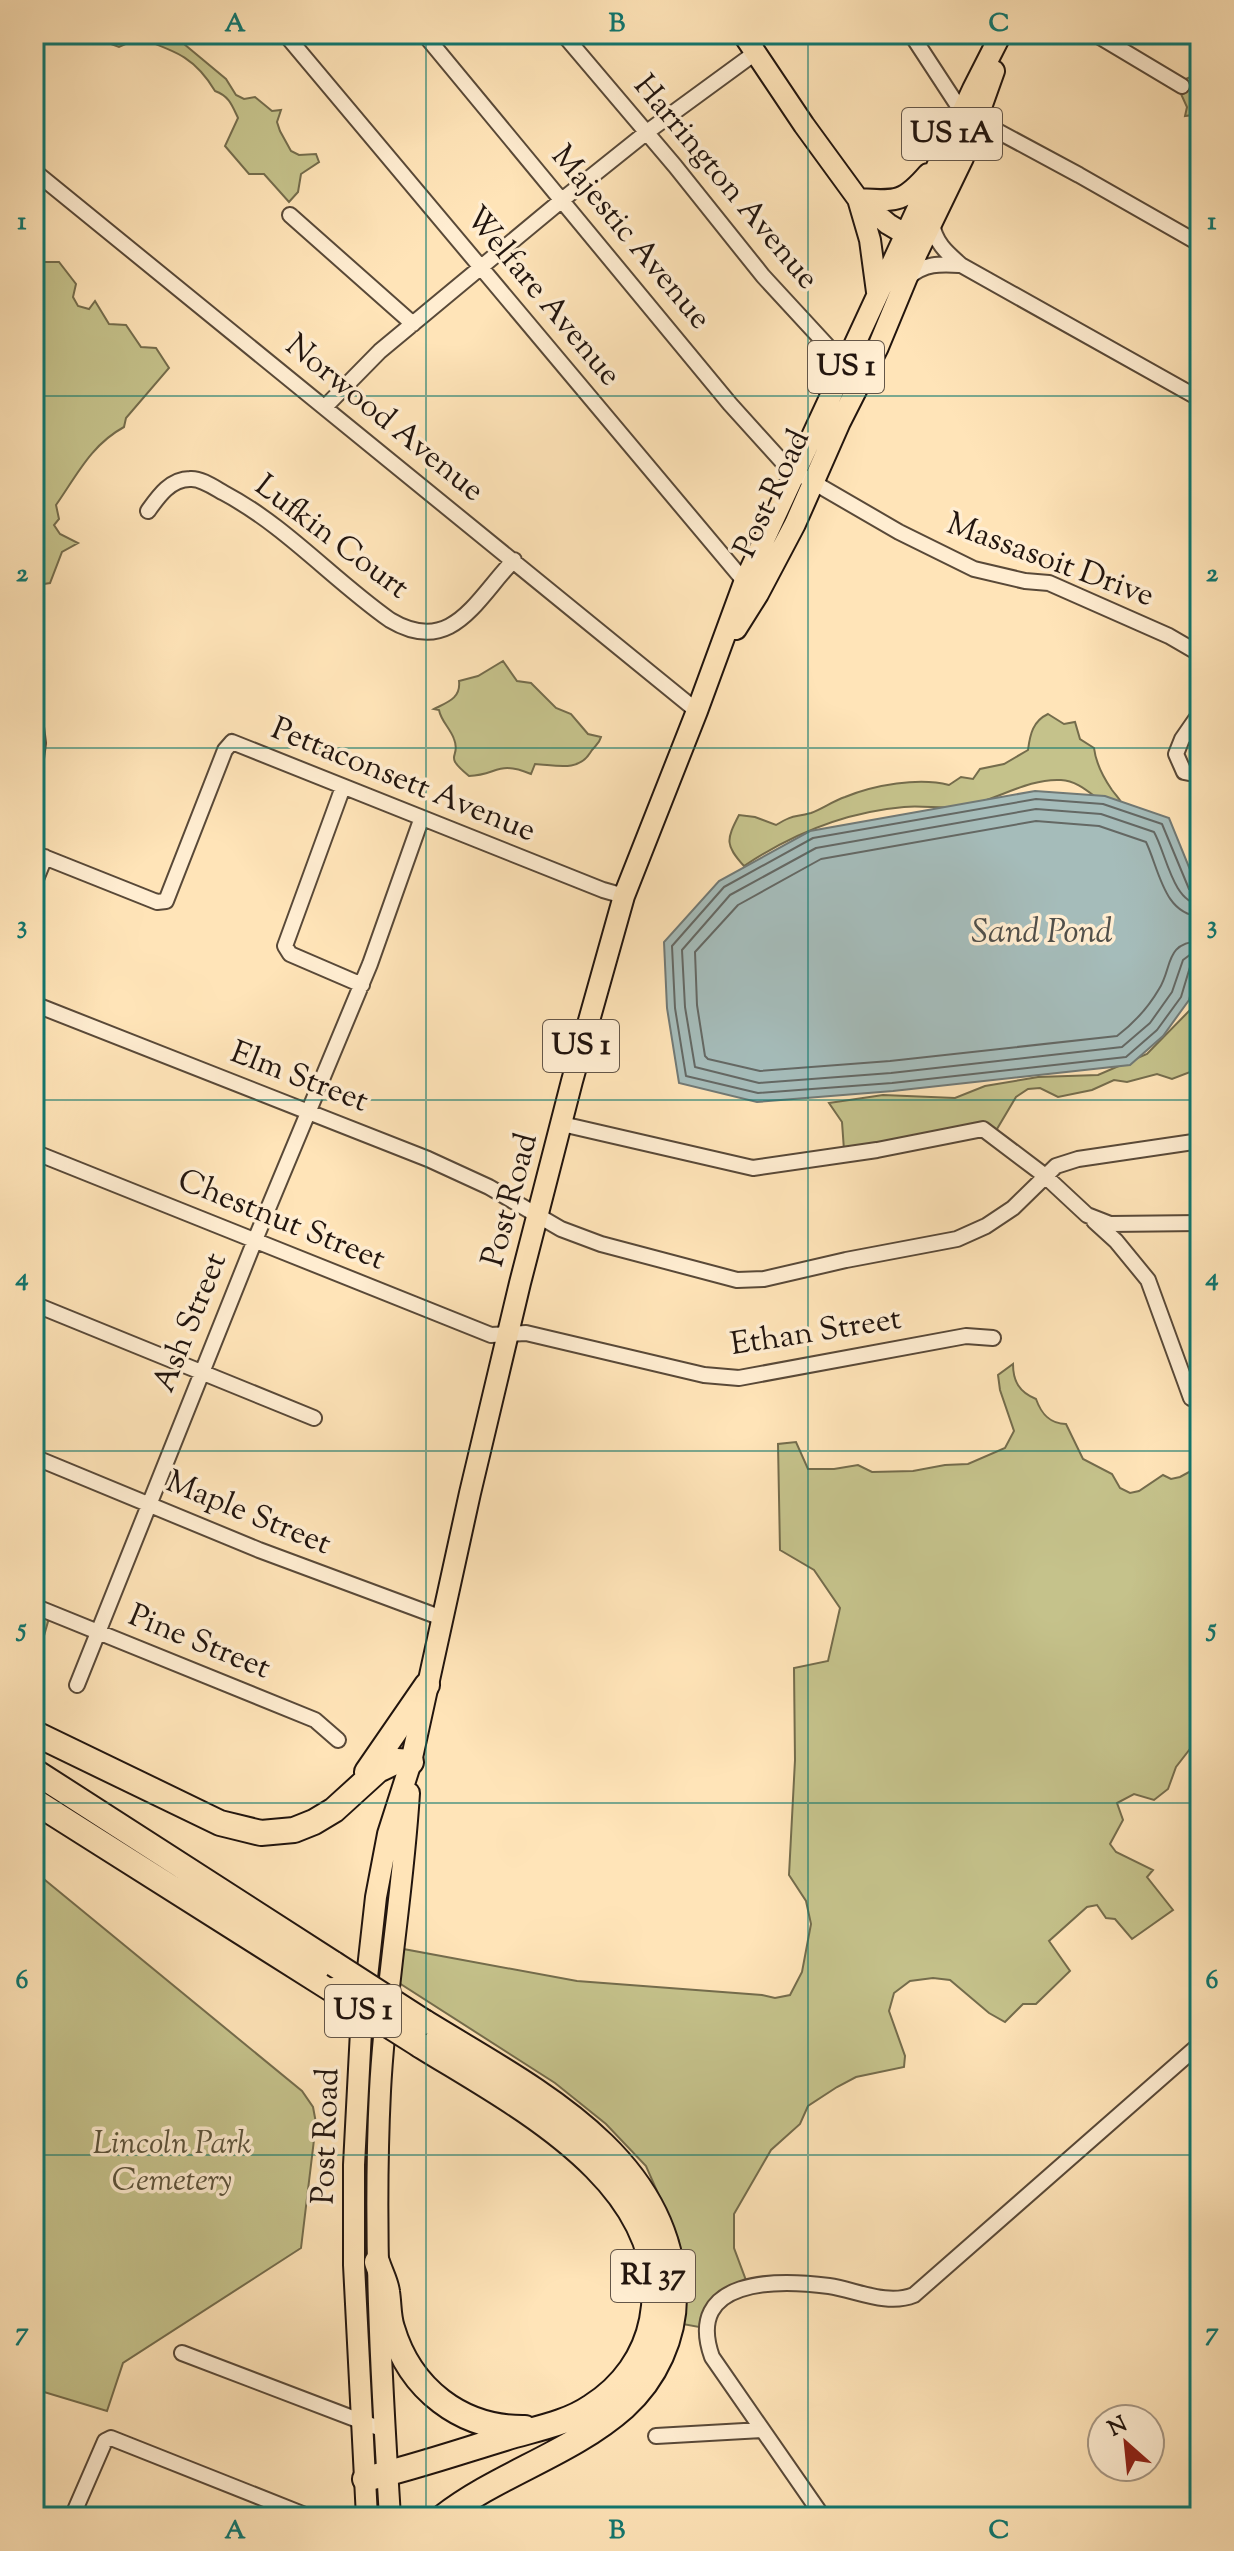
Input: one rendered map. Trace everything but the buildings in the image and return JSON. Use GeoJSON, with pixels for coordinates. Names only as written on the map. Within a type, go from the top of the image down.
{"type":"FeatureCollection","features":[{"type":"Feature","properties":{"kind":"highway"},"geometry":{"type":"LineString","coordinates":[[355,1791],[427,1685]]}},
{"type":"Feature","properties":{"kind":"highway"},"geometry":{"type":"LineString","coordinates":[[34,1733],[241,1830],[271,1833],[304,1826],[334,1810],[384,1766],[397,1761],[411,1762]]}},
{"type":"Feature","properties":{"kind":"highway"},"geometry":{"type":"LineString","coordinates":[[34,1771],[334,1964],[422,2033],[565,2110],[611,2152],[638,2187],[658,2224],[669,2254],[674,2295],[671,2327],[665,2347],[644,2384],[625,2406],[594,2429],[443,2517]]}},
{"type":"Feature","properties":{"kind":"highway","name":"RI 37"},"geometry":{"type":"LineString","coordinates":[[34,1801],[333,1990],[422,2033],[587,2157],[621,2200],[647,2250],[654,2283],[654,2306],[650,2330],[636,2363],[613,2391],[592,2407],[547,2425]]}},
{"type":"Feature","properties":{"kind":"highway"},"geometry":{"type":"LineString","coordinates":[[377,2262],[387,2289],[394,2337],[412,2372],[429,2393],[465,2416],[492,2425],[520,2428],[547,2425]]}},
{"type":"Feature","properties":{"kind":"highway"},"geometry":{"type":"LineString","coordinates":[[376,2476],[547,2425]]}},
{"type":"Feature","properties":{"kind":"main road"},"geometry":{"type":"LineString","coordinates":[[743,34],[858,199],[866,221],[877,298]]}},
{"type":"Feature","properties":{"kind":"main road","name":"Post Road"},"geometry":{"type":"LineString","coordinates":[[390,2517],[361,2423],[354,2265],[354,2165],[361,2031],[376,1897],[388,1834],[411,1762],[508,1334],[572,1081],[624,896],[713,666],[805,478],[846,366],[877,298],[914,240],[932,222],[963,158],[969,116],[1001,34]]}},
{"type":"Feature","properties":{"kind":"main road","name":"Post Road"},"geometry":{"type":"LineString","coordinates":[[805,478],[840,422],[878,347],[906,280],[914,240],[941,160],[969,116],[1008,34]]}},
{"type":"Feature","properties":{"kind":"main road"},"geometry":{"type":"LineString","coordinates":[[858,199],[892,201],[903,198],[941,160]]}},
{"type":"Feature","properties":{"kind":"main road"},"geometry":{"type":"LineString","coordinates":[[858,199],[914,240]]}},
{"type":"Feature","properties":{"kind":"main road","name":"Post Road"},"geometry":{"type":"LineString","coordinates":[[367,2517],[384,2430],[377,2262],[381,2076],[407,1837],[411,1762]]}},
{"type":"Feature","properties":{"kind":"street","name":"Welfare Avenue"},"geometry":{"type":"LineString","coordinates":[[285,34],[751,589]]}},
{"type":"Feature","properties":{"kind":"street","name":"Majestic Avenue"},"geometry":{"type":"LineString","coordinates":[[424,34],[730,404],[787,467],[805,478]]}},
{"type":"Feature","properties":{"kind":"street","name":"Harrington Avenue"},"geometry":{"type":"LineString","coordinates":[[563,34],[763,276],[846,366]]}},
{"type":"Feature","properties":{"kind":"street"},"geometry":{"type":"LineString","coordinates":[[911,34],[969,116],[1200,244]]}},
{"type":"Feature","properties":{"kind":"street"},"geometry":{"type":"LineString","coordinates":[[1095,34],[1182,86]]}},
{"type":"Feature","properties":{"kind":"street"},"geometry":{"type":"LineString","coordinates":[[325,407],[380,351],[562,200],[647,132],[755,53]]}},
{"type":"Feature","properties":{"kind":"street","name":"Norwood Avenue"},"geometry":{"type":"LineString","coordinates":[[34,171],[697,711]]}},
{"type":"Feature","properties":{"kind":"street"},"geometry":{"type":"LineString","coordinates":[[290,215],[413,324]]}},
{"type":"Feature","properties":{"kind":"street"},"geometry":{"type":"LineString","coordinates":[[932,222],[933,234],[945,251],[961,265],[1200,399]]}},
{"type":"Feature","properties":{"kind":"street"},"geometry":{"type":"LineString","coordinates":[[906,280],[920,267],[938,263],[961,265]]}},
{"type":"Feature","properties":{"kind":"street","name":"Lufkin Court"},"geometry":{"type":"LineString","coordinates":[[148,511],[161,492],[176,482],[191,478],[210,485],[264,516],[390,620],[407,630],[418,632],[439,631],[459,621],[514,560]]}},
{"type":"Feature","properties":{"kind":"street","name":"Massasoit Drive"},"geometry":{"type":"LineString","coordinates":[[805,478],[899,532],[974,569],[1025,581],[1049,583],[1169,636],[1200,654]]}},
{"type":"Feature","properties":{"kind":"street"},"geometry":{"type":"LineString","coordinates":[[34,711],[38,743],[34,774]]}},
{"type":"Feature","properties":{"kind":"street"},"geometry":{"type":"LineString","coordinates":[[1200,713],[1176,754],[1184,772],[1194,774],[1200,771]]}},
{"type":"Feature","properties":{"kind":"street","name":"Pettaconsett Avenue"},"geometry":{"type":"LineString","coordinates":[[39,855],[161,903],[166,901],[225,750],[232,742],[421,820],[624,896]]}},
{"type":"Feature","properties":{"kind":"street"},"geometry":{"type":"LineString","coordinates":[[343,787],[285,946],[290,954],[362,985]]}},
{"type":"Feature","properties":{"kind":"street","name":"Ash Street"},"geometry":{"type":"LineString","coordinates":[[77,1685],[307,1112],[362,985],[421,820]]}},
{"type":"Feature","properties":{"kind":"street"},"geometry":{"type":"LineString","coordinates":[[34,884],[39,855]]}},
{"type":"Feature","properties":{"kind":"street","name":"Elm Street"},"geometry":{"type":"LineString","coordinates":[[34,1004],[454,1171],[489,1187],[561,1229],[601,1244],[737,1280],[764,1279],[957,1239],[986,1226],[1013,1208],[1044,1175]]}},
{"type":"Feature","properties":{"kind":"street"},"geometry":{"type":"LineString","coordinates":[[562,1124],[753,1168],[983,1129],[1044,1175],[1116,1241],[1148,1280],[1191,1398]]}},
{"type":"Feature","properties":{"kind":"street"},"geometry":{"type":"LineString","coordinates":[[1044,1175],[1056,1166],[1078,1159],[1200,1141]]}},
{"type":"Feature","properties":{"kind":"street","name":"Chestnut Street"},"geometry":{"type":"LineString","coordinates":[[34,1152],[486,1333],[508,1334]]}},
{"type":"Feature","properties":{"kind":"street"},"geometry":{"type":"LineString","coordinates":[[1087,1215],[1110,1224],[1200,1223]]}},
{"type":"Feature","properties":{"kind":"street"},"geometry":{"type":"LineString","coordinates":[[34,1304],[314,1418]]}},
{"type":"Feature","properties":{"kind":"street","name":"Ethan Street"},"geometry":{"type":"LineString","coordinates":[[508,1334],[526,1333],[704,1375],[739,1378],[966,1336],[993,1338]]}},
{"type":"Feature","properties":{"kind":"street","name":"Maple Street"},"geometry":{"type":"LineString","coordinates":[[34,1457],[321,1574],[442,1618]]}},
{"type":"Feature","properties":{"kind":"street","name":"Pine Street"},"geometry":{"type":"LineString","coordinates":[[34,1606],[315,1720],[338,1740]]}},
{"type":"Feature","properties":{"kind":"street"},"geometry":{"type":"LineString","coordinates":[[823,2517],[712,2357],[706,2327],[716,2303],[722,2297],[746,2288],[795,2283],[830,2286],[894,2300],[914,2295],[1200,2044]]}},
{"type":"Feature","properties":{"kind":"street"},"geometry":{"type":"LineString","coordinates":[[182,2353],[384,2430]]}},
{"type":"Feature","properties":{"kind":"street"},"geometry":{"type":"LineString","coordinates":[[656,2436],[762,2430]]}},
{"type":"Feature","properties":{"kind":"street"},"geometry":{"type":"LineString","coordinates":[[72,2517],[105,2441],[111,2438],[310,2517]]}},
{"type":"Feature","properties":{"kind":"green space"},"geometry":{"type":"Polygon","coordinates":[[[69,34],[172,34],[226,79],[236,95],[244,99],[255,97],[272,111],[281,110],[277,122],[291,151],[299,155],[316,154],[319,162],[301,174],[298,192],[289,202],[264,174],[249,174],[225,146],[238,118],[227,98],[215,91],[192,63],[139,38],[119,47],[100,40],[75,43],[69,34]]]}},
{"type":"Feature","properties":{"kind":"green space"},"geometry":{"type":"Polygon","coordinates":[[[1200,73],[1200,114],[1185,116],[1187,107],[1176,83],[1200,73]]]}},
{"type":"Feature","properties":{"kind":"green space"},"geometry":{"type":"Polygon","coordinates":[[[34,255],[43,262],[59,262],[76,284],[73,297],[78,306],[89,309],[95,301],[109,324],[126,325],[141,347],[156,348],[169,368],[126,418],[124,427],[94,452],[56,505],[59,519],[54,525],[60,534],[78,543],[62,552],[50,583],[37,585],[35,607],[39,625],[34,644],[34,255]]]}},
{"type":"Feature","properties":{"kind":"green space"},"geometry":{"type":"Polygon","coordinates":[[[503,661],[517,681],[531,683],[556,708],[571,714],[588,734],[601,737],[585,759],[566,766],[535,764],[531,774],[504,768],[469,776],[456,763],[454,739],[439,710],[434,709],[456,695],[459,681],[478,676],[503,661]]]}},
{"type":"Feature","properties":{"kind":"green space"},"geometry":{"type":"Polygon","coordinates":[[[1048,714],[1064,724],[1075,722],[1080,739],[1094,748],[1103,775],[1126,812],[1109,806],[1078,785],[1049,780],[966,806],[904,807],[841,819],[781,844],[744,866],[733,853],[730,837],[739,815],[776,825],[869,789],[911,782],[949,785],[961,777],[973,779],[980,769],[1004,764],[1028,750],[1033,729],[1048,714]]]}},
{"type":"Feature","properties":{"kind":"green space"},"geometry":{"type":"Polygon","coordinates":[[[1200,974],[1200,1073],[1190,1072],[1172,1079],[1157,1074],[1127,1082],[1114,1080],[1092,1090],[1058,1097],[1040,1088],[1028,1089],[1016,1097],[994,1134],[844,1150],[842,1122],[829,1103],[883,1095],[955,1098],[985,1086],[1038,1077],[1098,1075],[1147,1054],[1191,1009],[1200,974]]]}},
{"type":"Feature","properties":{"kind":"green space"},"geometry":{"type":"Polygon","coordinates":[[[1013,1364],[1014,1376],[1021,1389],[1036,1399],[1050,1420],[1066,1424],[1083,1459],[1112,1474],[1120,1488],[1130,1493],[1139,1491],[1163,1475],[1171,1479],[1180,1477],[1200,1466],[1200,1736],[1176,1767],[1168,1789],[1154,1800],[1134,1794],[1117,1803],[1123,1820],[1110,1844],[1116,1852],[1153,1870],[1147,1877],[1173,1910],[1132,1939],[1115,1919],[1106,1918],[1097,1905],[1087,1907],[1049,1941],[1070,1971],[1036,2004],[1023,2004],[1005,2022],[989,2013],[950,1980],[933,1978],[910,1981],[894,1993],[889,2011],[905,2056],[904,2067],[856,2077],[808,2106],[800,2124],[771,2150],[734,2214],[734,2248],[750,2291],[723,2300],[712,2317],[699,2327],[677,2323],[682,2286],[679,2241],[646,2166],[606,2124],[555,2083],[396,1981],[398,1948],[577,1981],[775,1998],[790,1995],[802,1972],[811,1924],[806,1901],[789,1875],[795,1760],[794,1668],[828,1661],[840,1608],[814,1570],[780,1550],[778,1444],[796,1442],[808,1469],[858,1465],[872,1472],[913,1471],[968,1464],[1005,1448],[1014,1431],[998,1375],[1013,1364]]]}},
{"type":"Feature","properties":{"kind":"green space"},"geometry":{"type":"Polygon","coordinates":[[[34,1612],[49,1618],[34,1671],[34,1612]]]}},
{"type":"Feature","properties":{"kind":"green space","name":"Lincoln Park Cemetery"},"geometry":{"type":"Polygon","coordinates":[[[34,1871],[302,2091],[313,2107],[316,2123],[301,2248],[123,2363],[107,2411],[34,2389],[34,1871]]]}},
{"type":"Feature","properties":{"kind":"water","name":"Sand Pond"},"geometry":{"type":"Polygon","coordinates":[[[1035,791],[1105,796],[1169,818],[1200,894],[1200,958],[1189,1000],[1163,1036],[1130,1065],[893,1091],[757,1102],[679,1083],[667,1008],[664,942],[719,881],[810,831],[1035,791]]]}}]}
